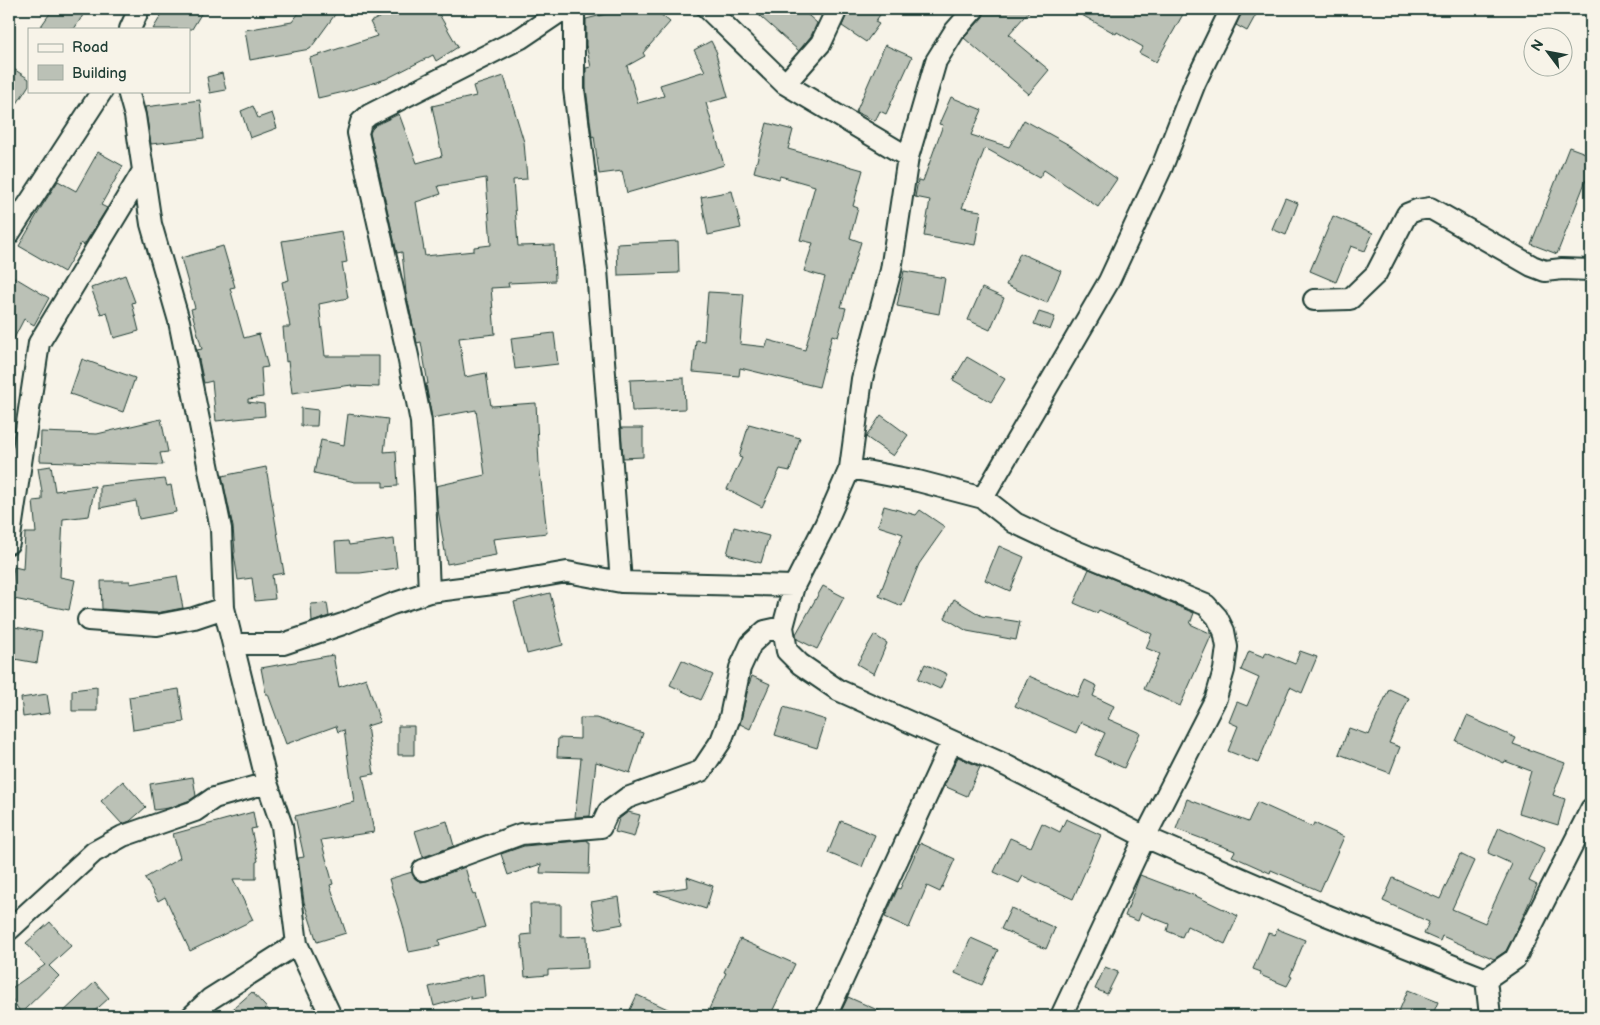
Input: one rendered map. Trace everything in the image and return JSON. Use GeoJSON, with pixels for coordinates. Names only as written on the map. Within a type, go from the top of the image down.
{"type":"FeatureCollection","features":[{"type":"Feature","properties":{"kind":"street"},"geometry":{"type":"LineString","coordinates":[[130,28],[139,9]]}},
{"type":"Feature","properties":{"kind":"street"},"geometry":{"type":"LineString","coordinates":[[429,592],[426,493],[421,422],[358,133],[361,122],[369,115],[521,38],[564,9]]}},
{"type":"Feature","properties":{"kind":"street"},"geometry":{"type":"LineString","coordinates":[[574,9],[574,88],[597,270],[621,582]]}},
{"type":"Feature","properties":{"kind":"street"},"geometry":{"type":"LineString","coordinates":[[708,9],[786,84],[908,157]]}},
{"type":"Feature","properties":{"kind":"street"},"geometry":{"type":"LineString","coordinates":[[786,84],[821,42],[837,9]]}},
{"type":"Feature","properties":{"kind":"street"},"geometry":{"type":"LineString","coordinates":[[974,9],[954,32],[936,61],[908,157],[891,270],[862,379],[850,468],[825,525],[794,586],[783,627],[787,651],[800,664],[838,690],[1001,764],[1145,837],[1326,915],[1486,979]]}},
{"type":"Feature","properties":{"kind":"street"},"geometry":{"type":"LineString","coordinates":[[982,498],[1109,281],[1162,168],[1195,83],[1231,9]]}},
{"type":"Feature","properties":{"kind":"street"},"geometry":{"type":"LineString","coordinates":[[9,234],[15,209],[101,92]]}},
{"type":"Feature","properties":{"kind":"street"},"geometry":{"type":"LineString","coordinates":[[128,92],[135,116],[152,224],[179,321],[221,529],[224,608],[267,783],[282,826],[297,944],[331,1016]]}},
{"type":"Feature","properties":{"kind":"street"},"geometry":{"type":"LineString","coordinates":[[9,543],[39,343],[143,171]]}},
{"type":"Feature","properties":{"kind":"street"},"geometry":{"type":"LineString","coordinates":[[1314,300],[1350,299],[1376,274],[1407,214],[1430,208],[1545,272],[1562,269],[1591,270]]}},
{"type":"Feature","properties":{"kind":"street"},"geometry":{"type":"LineString","coordinates":[[850,468],[918,481],[982,498],[1015,523],[1066,547],[1206,605],[1217,616],[1224,631],[1227,647],[1224,670],[1216,698],[1145,837],[1061,1016]]}},
{"type":"Feature","properties":{"kind":"street"},"geometry":{"type":"LineString","coordinates":[[233,644],[282,644],[429,592],[509,582],[567,572],[621,582],[794,586]]}},
{"type":"Feature","properties":{"kind":"street"},"geometry":{"type":"LineString","coordinates":[[88,620],[157,626],[194,618],[224,608]]}},
{"type":"Feature","properties":{"kind":"street"},"geometry":{"type":"LineString","coordinates":[[423,870],[521,834],[601,828],[608,812],[627,798],[701,771],[722,742],[730,717],[740,668],[752,644],[764,631],[783,627]]}},
{"type":"Feature","properties":{"kind":"street"},"geometry":{"type":"LineString","coordinates":[[826,1016],[952,741]]}},
{"type":"Feature","properties":{"kind":"street"},"geometry":{"type":"LineString","coordinates":[[9,930],[94,852],[124,836],[195,811],[214,798],[267,783]]}},
{"type":"Feature","properties":{"kind":"street"},"geometry":{"type":"LineString","coordinates":[[1486,979],[1515,959],[1591,809]]}},
{"type":"Feature","properties":{"kind":"street"},"geometry":{"type":"LineString","coordinates":[[192,1016],[210,998],[297,944]]}},
{"type":"Feature","properties":{"kind":"street"},"geometry":{"type":"LineString","coordinates":[[1486,979],[1490,1016]]}},
{"type":"Feature","properties":{"kind":"building"},"geometry":{"type":"Polygon","coordinates":[[[53,9],[87,9],[75,28],[40,28],[53,9]]]}},
{"type":"Feature","properties":{"kind":"building"},"geometry":{"type":"Polygon","coordinates":[[[165,9],[204,9],[192,29],[154,28],[165,9]]]}},
{"type":"Feature","properties":{"kind":"building"},"geometry":{"type":"Polygon","coordinates":[[[302,9],[339,9],[310,49],[250,60],[245,30],[292,22],[302,9]]]}},
{"type":"Feature","properties":{"kind":"building"},"geometry":{"type":"Polygon","coordinates":[[[397,9],[436,9],[458,47],[436,61],[433,55],[386,79],[318,98],[310,58],[377,36],[370,22],[397,9]]]}},
{"type":"Feature","properties":{"kind":"building"},"geometry":{"type":"Polygon","coordinates":[[[610,9],[654,9],[670,22],[643,53],[645,56],[627,66],[638,103],[664,96],[660,85],[705,71],[694,50],[711,41],[717,53],[728,97],[706,103],[724,165],[627,193],[622,171],[599,174],[586,88],[586,68],[591,67],[586,45],[586,19],[614,12],[610,9]]]}},
{"type":"Feature","properties":{"kind":"building"},"geometry":{"type":"Polygon","coordinates":[[[752,9],[801,9],[817,23],[811,36],[799,51],[752,9]]]}},
{"type":"Feature","properties":{"kind":"building"},"geometry":{"type":"Polygon","coordinates":[[[849,9],[884,9],[875,22],[879,24],[866,42],[842,26],[849,9]]]}},
{"type":"Feature","properties":{"kind":"building"},"geometry":{"type":"Polygon","coordinates":[[[986,9],[1031,9],[1009,34],[1016,40],[1014,41],[1049,70],[1029,94],[964,38],[983,17],[986,9]]]}},
{"type":"Feature","properties":{"kind":"building"},"geometry":{"type":"Polygon","coordinates":[[[1071,9],[1186,9],[1156,62],[1139,53],[1143,47],[1071,9]]]}},
{"type":"Feature","properties":{"kind":"building"},"geometry":{"type":"Polygon","coordinates":[[[1243,9],[1259,9],[1247,31],[1236,25],[1243,9]]]}},
{"type":"Feature","properties":{"kind":"building"},"geometry":{"type":"Polygon","coordinates":[[[885,45],[912,57],[886,114],[880,111],[875,121],[856,112],[885,45]]]}},
{"type":"Feature","properties":{"kind":"building"},"geometry":{"type":"Polygon","coordinates":[[[9,66],[28,78],[28,87],[9,116],[9,66]]]}},
{"type":"Feature","properties":{"kind":"building"},"geometry":{"type":"Polygon","coordinates":[[[222,73],[226,90],[210,93],[207,77],[222,73]]]}},
{"type":"Feature","properties":{"kind":"building"},"geometry":{"type":"Polygon","coordinates":[[[504,76],[524,142],[527,179],[513,180],[518,246],[554,245],[555,281],[508,283],[509,287],[491,288],[495,334],[459,338],[465,377],[486,373],[491,406],[536,403],[539,464],[547,533],[493,539],[496,555],[447,564],[436,486],[485,475],[476,410],[432,418],[421,342],[417,343],[406,293],[402,252],[397,253],[370,133],[376,125],[399,114],[417,163],[442,156],[432,106],[476,96],[473,86],[504,76]],[[486,178],[438,186],[441,194],[416,202],[425,256],[474,251],[474,247],[491,245],[486,178]]]}},
{"type":"Feature","properties":{"kind":"building"},"geometry":{"type":"Polygon","coordinates":[[[951,97],[982,110],[971,135],[1009,147],[1024,120],[1071,146],[1117,179],[1098,207],[1044,170],[1039,178],[985,148],[962,208],[981,211],[975,245],[924,236],[930,200],[915,197],[918,180],[923,181],[943,125],[939,124],[951,97]]]}},
{"type":"Feature","properties":{"kind":"building"},"geometry":{"type":"Polygon","coordinates":[[[200,100],[204,138],[151,144],[145,107],[200,100]]]}},
{"type":"Feature","properties":{"kind":"building"},"geometry":{"type":"Polygon","coordinates":[[[253,106],[258,118],[272,113],[277,128],[250,138],[241,111],[253,106]]]}},
{"type":"Feature","properties":{"kind":"building"},"geometry":{"type":"Polygon","coordinates":[[[767,123],[793,130],[788,149],[863,170],[853,206],[858,208],[850,238],[861,242],[841,307],[846,308],[838,337],[832,335],[819,387],[740,368],[739,376],[693,372],[696,340],[704,341],[708,292],[744,294],[740,344],[766,347],[768,340],[805,350],[825,277],[804,271],[813,243],[800,240],[815,186],[780,176],[779,179],[754,172],[767,123]]]}},
{"type":"Feature","properties":{"kind":"building"},"geometry":{"type":"Polygon","coordinates":[[[1569,147],[1591,155],[1591,182],[1586,180],[1557,254],[1531,244],[1569,147]]]}},
{"type":"Feature","properties":{"kind":"building"},"geometry":{"type":"Polygon","coordinates":[[[98,152],[123,166],[101,205],[107,208],[84,245],[81,243],[64,272],[19,246],[58,181],[76,191],[98,152]]]}},
{"type":"Feature","properties":{"kind":"building"},"geometry":{"type":"Polygon","coordinates":[[[732,191],[741,228],[708,235],[701,197],[732,191]]]}},
{"type":"Feature","properties":{"kind":"building"},"geometry":{"type":"Polygon","coordinates":[[[1285,198],[1298,203],[1286,235],[1272,229],[1285,198]]]}},
{"type":"Feature","properties":{"kind":"building"},"geometry":{"type":"Polygon","coordinates":[[[1333,216],[1373,233],[1365,251],[1351,246],[1336,282],[1310,271],[1333,216]]]}},
{"type":"Feature","properties":{"kind":"building"},"geometry":{"type":"Polygon","coordinates":[[[342,231],[347,262],[342,263],[348,298],[319,304],[325,356],[379,356],[379,387],[352,385],[292,393],[288,361],[286,362],[283,327],[290,327],[282,282],[289,280],[282,241],[342,231]]]}},
{"type":"Feature","properties":{"kind":"building"},"geometry":{"type":"Polygon","coordinates":[[[678,241],[679,273],[618,275],[617,244],[678,241]]]}},
{"type":"Feature","properties":{"kind":"building"},"geometry":{"type":"Polygon","coordinates":[[[223,246],[235,287],[230,288],[244,338],[259,334],[268,367],[261,368],[263,397],[248,399],[248,402],[264,404],[265,416],[216,421],[212,381],[204,383],[197,350],[202,349],[191,309],[195,308],[181,258],[223,246]]]}},
{"type":"Feature","properties":{"kind":"building"},"geometry":{"type":"Polygon","coordinates":[[[1020,253],[1061,271],[1047,303],[1006,285],[1020,253]]]}},
{"type":"Feature","properties":{"kind":"building"},"geometry":{"type":"Polygon","coordinates":[[[904,271],[945,278],[939,314],[897,306],[904,271]]]}},
{"type":"Feature","properties":{"kind":"building"},"geometry":{"type":"Polygon","coordinates":[[[9,274],[49,298],[34,325],[24,319],[9,348],[9,274]]]}},
{"type":"Feature","properties":{"kind":"building"},"geometry":{"type":"Polygon","coordinates":[[[125,275],[135,302],[132,303],[139,331],[114,338],[107,312],[101,314],[91,288],[125,275]]]}},
{"type":"Feature","properties":{"kind":"building"},"geometry":{"type":"Polygon","coordinates":[[[982,288],[1004,298],[990,330],[968,320],[982,288]]]}},
{"type":"Feature","properties":{"kind":"building"},"geometry":{"type":"Polygon","coordinates":[[[1039,312],[1055,317],[1050,330],[1034,324],[1039,312]]]}},
{"type":"Feature","properties":{"kind":"building"},"geometry":{"type":"Polygon","coordinates":[[[554,333],[558,364],[515,369],[511,338],[554,333]]]}},
{"type":"Feature","properties":{"kind":"building"},"geometry":{"type":"Polygon","coordinates":[[[967,357],[1005,379],[991,402],[953,380],[967,357]]]}},
{"type":"Feature","properties":{"kind":"building"},"geometry":{"type":"Polygon","coordinates":[[[82,359],[135,378],[123,412],[70,394],[82,359]]]}},
{"type":"Feature","properties":{"kind":"building"},"geometry":{"type":"Polygon","coordinates":[[[684,378],[685,409],[632,411],[630,380],[684,378]]]}},
{"type":"Feature","properties":{"kind":"building"},"geometry":{"type":"Polygon","coordinates":[[[301,408],[318,410],[317,426],[301,426],[301,408]]]}},
{"type":"Feature","properties":{"kind":"building"},"geometry":{"type":"Polygon","coordinates":[[[348,414],[388,419],[384,452],[396,451],[398,486],[383,487],[383,482],[355,482],[314,473],[321,440],[344,445],[348,414]]]}},
{"type":"Feature","properties":{"kind":"building"},"geometry":{"type":"Polygon","coordinates":[[[881,415],[908,435],[893,456],[866,437],[881,415]]]}},
{"type":"Feature","properties":{"kind":"building"},"geometry":{"type":"Polygon","coordinates":[[[161,419],[168,452],[160,453],[163,465],[40,461],[41,432],[97,434],[161,419]]]}},
{"type":"Feature","properties":{"kind":"building"},"geometry":{"type":"Polygon","coordinates":[[[749,424],[800,438],[790,471],[780,469],[762,507],[727,489],[742,458],[739,457],[749,424]]]}},
{"type":"Feature","properties":{"kind":"building"},"geometry":{"type":"Polygon","coordinates":[[[621,428],[643,428],[643,457],[623,458],[621,428]]]}},
{"type":"Feature","properties":{"kind":"building"},"geometry":{"type":"Polygon","coordinates":[[[51,466],[55,491],[95,486],[89,516],[63,519],[60,577],[75,580],[69,610],[9,598],[14,567],[23,569],[25,533],[36,533],[33,501],[42,500],[38,468],[51,466]]]}},
{"type":"Feature","properties":{"kind":"building"},"geometry":{"type":"Polygon","coordinates":[[[266,467],[284,573],[272,575],[275,599],[255,601],[252,578],[238,580],[234,554],[233,527],[222,476],[266,467]]]}},
{"type":"Feature","properties":{"kind":"building"},"geometry":{"type":"Polygon","coordinates":[[[165,479],[167,486],[171,485],[176,512],[139,519],[136,501],[100,508],[100,486],[165,479]]]}},
{"type":"Feature","properties":{"kind":"building"},"geometry":{"type":"Polygon","coordinates":[[[884,506],[916,515],[920,510],[945,527],[919,564],[902,606],[879,596],[903,534],[878,526],[884,506]]]}},
{"type":"Feature","properties":{"kind":"building"},"geometry":{"type":"Polygon","coordinates":[[[734,527],[769,536],[761,563],[727,554],[734,527]]]}},
{"type":"Feature","properties":{"kind":"building"},"geometry":{"type":"Polygon","coordinates":[[[394,539],[397,568],[360,573],[337,573],[335,542],[348,541],[349,545],[394,539]]]}},
{"type":"Feature","properties":{"kind":"building"},"geometry":{"type":"Polygon","coordinates":[[[999,546],[1024,557],[1010,591],[985,580],[999,546]]]}},
{"type":"Feature","properties":{"kind":"building"},"geometry":{"type":"Polygon","coordinates":[[[1089,569],[1194,613],[1190,624],[1212,634],[1180,706],[1144,689],[1160,654],[1146,648],[1152,634],[1099,610],[1097,613],[1074,603],[1089,569]]]}},
{"type":"Feature","properties":{"kind":"building"},"geometry":{"type":"Polygon","coordinates":[[[177,576],[183,608],[156,613],[102,609],[101,581],[130,581],[130,584],[177,576]]]}},
{"type":"Feature","properties":{"kind":"building"},"geometry":{"type":"Polygon","coordinates":[[[823,586],[844,597],[817,649],[797,639],[796,634],[823,586]]]}},
{"type":"Feature","properties":{"kind":"building"},"geometry":{"type":"Polygon","coordinates":[[[550,593],[563,645],[527,654],[514,602],[550,593]]]}},
{"type":"Feature","properties":{"kind":"building"},"geometry":{"type":"Polygon","coordinates":[[[954,599],[982,616],[1020,622],[1016,640],[967,631],[945,618],[954,599]]]}},
{"type":"Feature","properties":{"kind":"building"},"geometry":{"type":"Polygon","coordinates":[[[327,603],[329,616],[312,622],[311,604],[327,603]]]}},
{"type":"Feature","properties":{"kind":"building"},"geometry":{"type":"Polygon","coordinates":[[[9,626],[42,632],[37,663],[9,658],[9,626]]]}},
{"type":"Feature","properties":{"kind":"building"},"geometry":{"type":"Polygon","coordinates":[[[874,635],[887,643],[874,674],[857,664],[874,635]]]}},
{"type":"Feature","properties":{"kind":"building"},"geometry":{"type":"Polygon","coordinates":[[[1249,651],[1264,657],[1266,652],[1295,664],[1300,651],[1317,657],[1302,693],[1290,687],[1258,763],[1228,751],[1238,726],[1229,722],[1237,702],[1247,706],[1259,678],[1241,670],[1249,651]]]}},
{"type":"Feature","properties":{"kind":"building"},"geometry":{"type":"Polygon","coordinates":[[[333,655],[339,687],[366,678],[380,722],[367,726],[374,774],[363,776],[374,832],[321,840],[333,884],[330,885],[346,933],[317,942],[304,902],[298,858],[304,857],[295,816],[354,802],[344,730],[338,732],[336,726],[286,744],[268,694],[266,694],[261,668],[333,655]]]}},
{"type":"Feature","properties":{"kind":"building"},"geometry":{"type":"Polygon","coordinates":[[[682,660],[713,675],[701,700],[670,685],[682,660]]]}},
{"type":"Feature","properties":{"kind":"building"},"geometry":{"type":"Polygon","coordinates":[[[925,664],[947,674],[940,689],[918,679],[925,664]]]}},
{"type":"Feature","properties":{"kind":"building"},"geometry":{"type":"Polygon","coordinates":[[[752,676],[770,684],[750,729],[740,724],[752,676]]]}},
{"type":"Feature","properties":{"kind":"building"},"geometry":{"type":"Polygon","coordinates":[[[1029,676],[1077,697],[1085,680],[1097,686],[1093,696],[1114,706],[1108,719],[1140,733],[1124,768],[1095,755],[1105,733],[1081,722],[1076,733],[1015,706],[1029,676]]]}},
{"type":"Feature","properties":{"kind":"building"},"geometry":{"type":"Polygon","coordinates":[[[97,687],[97,711],[72,711],[72,690],[97,687]]]}},
{"type":"Feature","properties":{"kind":"building"},"geometry":{"type":"Polygon","coordinates":[[[179,689],[184,722],[133,730],[129,697],[179,689]]]}},
{"type":"Feature","properties":{"kind":"building"},"geometry":{"type":"Polygon","coordinates":[[[1389,689],[1409,698],[1389,743],[1400,747],[1390,773],[1339,754],[1349,728],[1369,735],[1389,689]]]}},
{"type":"Feature","properties":{"kind":"building"},"geometry":{"type":"Polygon","coordinates":[[[47,694],[50,713],[23,717],[21,698],[47,694]]]}},
{"type":"Feature","properties":{"kind":"building"},"geometry":{"type":"Polygon","coordinates":[[[784,707],[826,720],[817,748],[775,735],[784,707]]]}},
{"type":"Feature","properties":{"kind":"building"},"geometry":{"type":"Polygon","coordinates":[[[1467,716],[1516,738],[1513,744],[1565,763],[1553,795],[1565,799],[1558,825],[1519,813],[1531,771],[1505,761],[1504,763],[1456,741],[1467,716]]]}},
{"type":"Feature","properties":{"kind":"building"},"geometry":{"type":"Polygon","coordinates":[[[580,718],[596,718],[643,733],[630,773],[596,762],[590,816],[575,817],[581,758],[557,757],[558,738],[580,739],[580,718]]]}},
{"type":"Feature","properties":{"kind":"building"},"geometry":{"type":"Polygon","coordinates":[[[398,726],[414,726],[414,755],[398,755],[398,726]]]}},
{"type":"Feature","properties":{"kind":"building"},"geometry":{"type":"Polygon","coordinates":[[[958,757],[980,767],[967,796],[944,786],[958,757]]]}},
{"type":"Feature","properties":{"kind":"building"},"geometry":{"type":"Polygon","coordinates":[[[193,777],[196,796],[169,808],[154,810],[150,784],[193,777]]]}},
{"type":"Feature","properties":{"kind":"building"},"geometry":{"type":"Polygon","coordinates":[[[123,781],[146,807],[130,821],[122,824],[101,801],[123,781]]]}},
{"type":"Feature","properties":{"kind":"building"},"geometry":{"type":"Polygon","coordinates":[[[1187,799],[1248,822],[1257,802],[1312,827],[1314,823],[1344,837],[1320,891],[1271,870],[1270,873],[1232,856],[1235,851],[1176,829],[1187,799]]]}},
{"type":"Feature","properties":{"kind":"building"},"geometry":{"type":"Polygon","coordinates":[[[253,812],[256,828],[251,829],[258,861],[256,862],[256,879],[233,879],[253,920],[190,951],[165,897],[158,901],[145,878],[180,858],[173,834],[253,812]]]}},
{"type":"Feature","properties":{"kind":"building"},"geometry":{"type":"Polygon","coordinates":[[[628,812],[640,815],[634,837],[615,832],[619,819],[628,812]]]}},
{"type":"Feature","properties":{"kind":"building"},"geometry":{"type":"Polygon","coordinates":[[[1066,819],[1101,835],[1073,899],[1023,876],[1019,883],[994,872],[1010,838],[1031,847],[1042,823],[1060,832],[1066,819]]]}},
{"type":"Feature","properties":{"kind":"building"},"geometry":{"type":"Polygon","coordinates":[[[447,821],[454,846],[423,857],[415,831],[447,821]]]}},
{"type":"Feature","properties":{"kind":"building"},"geometry":{"type":"Polygon","coordinates":[[[841,821],[875,835],[862,867],[828,853],[841,821]]]}},
{"type":"Feature","properties":{"kind":"building"},"geometry":{"type":"Polygon","coordinates":[[[1499,827],[1545,848],[1529,881],[1537,885],[1520,923],[1506,951],[1494,959],[1442,936],[1440,941],[1424,934],[1429,922],[1383,901],[1393,878],[1440,899],[1460,854],[1474,861],[1452,909],[1485,923],[1512,864],[1488,853],[1499,827]]]}},
{"type":"Feature","properties":{"kind":"building"},"geometry":{"type":"Polygon","coordinates":[[[588,840],[590,842],[589,874],[540,873],[541,864],[508,875],[501,854],[524,846],[588,840]]]}},
{"type":"Feature","properties":{"kind":"building"},"geometry":{"type":"Polygon","coordinates":[[[920,843],[955,859],[940,892],[927,886],[909,928],[885,917],[898,888],[900,889],[920,843]]]}},
{"type":"Feature","properties":{"kind":"building"},"geometry":{"type":"Polygon","coordinates":[[[465,867],[485,927],[439,940],[440,946],[409,952],[389,879],[412,872],[416,879],[421,882],[465,867]]]}},
{"type":"Feature","properties":{"kind":"building"},"geometry":{"type":"Polygon","coordinates":[[[1140,875],[1198,897],[1238,916],[1225,944],[1187,926],[1182,937],[1167,931],[1169,924],[1141,913],[1138,921],[1125,916],[1140,875]]]}},
{"type":"Feature","properties":{"kind":"building"},"geometry":{"type":"Polygon","coordinates":[[[687,877],[713,886],[706,909],[654,892],[688,887],[687,877]]]}},
{"type":"Feature","properties":{"kind":"building"},"geometry":{"type":"Polygon","coordinates":[[[619,897],[623,924],[596,929],[591,902],[619,897]]]}},
{"type":"Feature","properties":{"kind":"building"},"geometry":{"type":"Polygon","coordinates":[[[530,904],[561,904],[561,937],[587,936],[588,968],[548,970],[548,975],[525,977],[521,935],[531,934],[530,904]]]}},
{"type":"Feature","properties":{"kind":"building"},"geometry":{"type":"Polygon","coordinates":[[[1011,908],[1055,928],[1046,949],[1001,929],[1011,908]]]}},
{"type":"Feature","properties":{"kind":"building"},"geometry":{"type":"Polygon","coordinates":[[[50,922],[71,946],[49,966],[59,976],[21,1013],[9,995],[9,990],[45,965],[26,943],[50,922]]]}},
{"type":"Feature","properties":{"kind":"building"},"geometry":{"type":"Polygon","coordinates":[[[1277,929],[1305,940],[1287,986],[1260,975],[1261,972],[1253,969],[1268,933],[1275,935],[1277,929]]]}},
{"type":"Feature","properties":{"kind":"building"},"geometry":{"type":"Polygon","coordinates":[[[971,938],[998,950],[982,985],[955,973],[971,938]]]}},
{"type":"Feature","properties":{"kind":"building"},"geometry":{"type":"Polygon","coordinates":[[[740,939],[795,964],[770,1016],[724,1016],[709,1009],[740,939]]]}},
{"type":"Feature","properties":{"kind":"building"},"geometry":{"type":"Polygon","coordinates":[[[1105,967],[1118,972],[1107,994],[1095,989],[1105,967]]]}},
{"type":"Feature","properties":{"kind":"building"},"geometry":{"type":"Polygon","coordinates":[[[483,974],[485,997],[470,999],[470,996],[434,1006],[429,987],[483,974]]]}},
{"type":"Feature","properties":{"kind":"building"},"geometry":{"type":"Polygon","coordinates":[[[95,982],[109,998],[89,1016],[59,1016],[95,982]]]}},
{"type":"Feature","properties":{"kind":"building"},"geometry":{"type":"Polygon","coordinates":[[[1408,990],[1438,1002],[1432,1016],[1397,1016],[1408,990]]]}},
{"type":"Feature","properties":{"kind":"building"},"geometry":{"type":"Polygon","coordinates":[[[252,992],[274,1016],[225,1016],[252,992]]]}},
{"type":"Feature","properties":{"kind":"building"},"geometry":{"type":"Polygon","coordinates":[[[637,995],[683,1016],[627,1016],[637,995]]]}},
{"type":"Feature","properties":{"kind":"building"},"geometry":{"type":"Polygon","coordinates":[[[848,997],[891,1016],[839,1016],[848,997]]]}}]}
